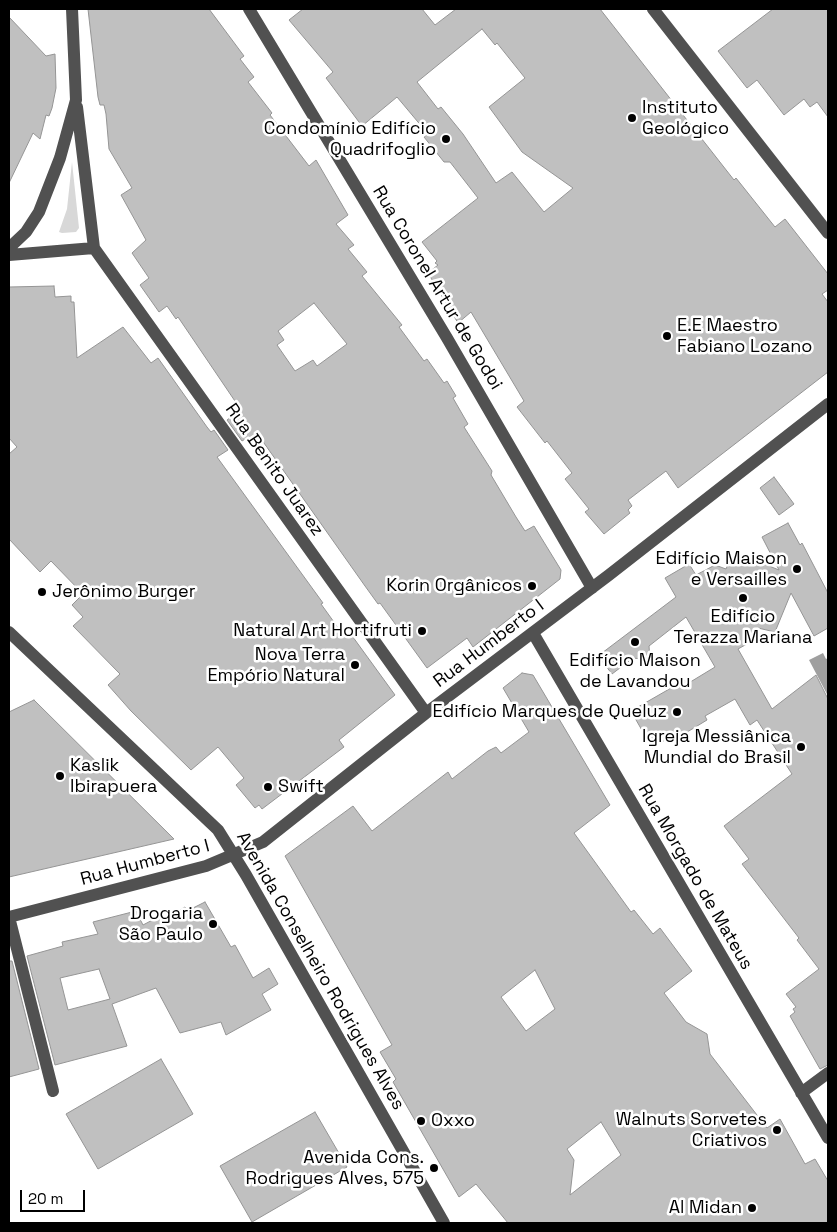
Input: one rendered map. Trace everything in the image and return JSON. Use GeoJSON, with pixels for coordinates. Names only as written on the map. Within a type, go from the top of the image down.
{"type":"FeatureCollection","features":[{"type":"Feature","properties":{"kind":"street"},"geometry":{"type":"LineString","coordinates":[[9,256],[94,248],[76,100],[72,9]]}},
{"type":"Feature","properties":{"kind":"street","name":"Rua Coronel Artur de Godoi"},"geometry":{"type":"LineString","coordinates":[[249,9],[437,321],[592,588]]}},
{"type":"Feature","properties":{"kind":"street"},"geometry":{"type":"LineString","coordinates":[[653,9],[828,234]]}},
{"type":"Feature","properties":{"kind":"street"},"geometry":{"type":"LineString","coordinates":[[9,248],[26,232],[38,212],[60,158],[76,100]]}},
{"type":"Feature","properties":{"kind":"street","name":"Rua Benito Juarez"},"geometry":{"type":"LineString","coordinates":[[94,248],[426,713]]}},
{"type":"Feature","properties":{"kind":"street","name":"Rua Humberto I"},"geometry":{"type":"LineString","coordinates":[[9,917],[206,866],[263,842],[426,713],[592,588],[828,404]]}},
{"type":"Feature","properties":{"kind":"street","name":"Avenida Conselheiro Rodrigues Alves"},"geometry":{"type":"LineString","coordinates":[[9,632],[218,830],[235,855],[444,1223]]}},
{"type":"Feature","properties":{"kind":"street","name":"Rua Morgado de Mateus"},"geometry":{"type":"LineString","coordinates":[[533,633],[828,1138]]}},
{"type":"Feature","properties":{"kind":"street"},"geometry":{"type":"LineString","coordinates":[[9,917],[53,1091]]}},
{"type":"Feature","properties":{"kind":"street"},"geometry":{"type":"LineString","coordinates":[[801,1093],[828,1073]]}},
{"type":"Feature","properties":{"kind":"shaded area"},"geometry":{"type":"Polygon","coordinates":[[[72,162],[79,228],[76,232],[62,233],[59,232],[67,209],[72,162]]]}},
{"type":"Feature","properties":{"kind":"shaded area"},"geometry":{"type":"Polygon","coordinates":[[[823,653],[826,659],[828,658],[828,696],[809,660],[823,653]]]}},
{"type":"Feature","properties":{"kind":"building"},"geometry":{"type":"Polygon","coordinates":[[[88,9],[209,9],[244,56],[240,59],[254,77],[248,82],[272,113],[270,115],[309,166],[316,160],[348,215],[336,224],[354,245],[348,249],[367,272],[362,276],[402,325],[399,327],[424,361],[427,359],[444,383],[447,381],[456,396],[453,398],[468,424],[464,427],[492,471],[491,475],[525,531],[534,526],[561,570],[560,579],[473,647],[467,638],[427,668],[380,603],[378,604],[259,436],[250,443],[247,438],[242,441],[227,420],[241,410],[178,317],[176,319],[167,306],[159,312],[140,285],[149,278],[132,253],[146,240],[121,195],[132,188],[109,149],[106,114],[104,105],[100,105],[88,9]],[[314,303],[278,331],[284,340],[277,345],[295,371],[313,360],[317,366],[347,344],[314,303]]]}},
{"type":"Feature","properties":{"kind":"building"},"geometry":{"type":"Polygon","coordinates":[[[303,9],[422,9],[435,25],[456,9],[600,9],[734,180],[736,178],[775,227],[785,219],[828,274],[828,290],[822,294],[828,302],[828,372],[678,488],[666,471],[628,500],[632,506],[628,510],[630,513],[604,534],[585,512],[589,509],[565,479],[572,473],[547,441],[545,443],[517,407],[524,401],[471,312],[458,323],[428,273],[438,265],[422,242],[478,198],[450,162],[444,162],[424,137],[428,134],[397,97],[362,126],[326,78],[333,72],[289,20],[303,9]],[[482,29],[417,82],[438,109],[441,107],[463,134],[496,183],[512,172],[544,212],[573,188],[522,152],[489,107],[525,78],[497,43],[495,45],[482,29]]]}},
{"type":"Feature","properties":{"kind":"building"},"geometry":{"type":"Polygon","coordinates":[[[773,9],[828,9],[828,117],[817,102],[810,107],[804,99],[784,115],[757,80],[747,88],[718,51],[773,9]]]}},
{"type":"Feature","properties":{"kind":"building"},"geometry":{"type":"Polygon","coordinates":[[[9,17],[46,56],[55,54],[56,88],[52,108],[49,116],[46,115],[40,139],[33,133],[9,183],[9,17]]]}},
{"type":"Feature","properties":{"kind":"building"},"geometry":{"type":"Polygon","coordinates":[[[54,286],[55,297],[71,296],[71,302],[74,302],[77,358],[123,327],[151,363],[158,358],[207,427],[211,432],[214,430],[228,450],[217,457],[323,603],[321,604],[344,636],[350,633],[395,695],[339,740],[344,747],[262,809],[259,805],[255,808],[236,785],[244,778],[218,747],[191,770],[131,711],[108,685],[120,674],[73,626],[83,617],[72,605],[83,594],[51,561],[40,572],[9,539],[9,454],[17,447],[9,438],[9,287],[54,286]]]}},
{"type":"Feature","properties":{"kind":"building"},"geometry":{"type":"Polygon","coordinates":[[[774,477],[794,504],[779,515],[760,488],[774,477]]]}},
{"type":"Feature","properties":{"kind":"building"},"geometry":{"type":"Polygon","coordinates":[[[788,523],[800,545],[802,543],[828,593],[828,628],[814,636],[791,593],[775,632],[758,628],[754,640],[738,649],[772,709],[816,675],[828,699],[828,1065],[820,1069],[790,1016],[795,1012],[793,1009],[796,1007],[786,994],[819,969],[797,940],[799,938],[742,864],[749,859],[724,826],[792,774],[757,720],[750,725],[735,699],[705,716],[707,720],[669,743],[667,739],[652,748],[631,711],[685,680],[687,684],[715,667],[686,617],[649,646],[650,660],[633,658],[612,674],[598,656],[676,597],[665,578],[689,564],[696,575],[715,565],[726,569],[731,557],[737,553],[779,570],[762,537],[788,523]]]}},
{"type":"Feature","properties":{"kind":"building"},"geometry":{"type":"Polygon","coordinates":[[[522,673],[533,675],[610,805],[574,833],[631,912],[634,910],[653,934],[660,928],[692,971],[664,993],[686,1022],[707,1034],[710,1054],[767,1128],[780,1119],[805,1164],[815,1159],[828,1181],[828,1223],[508,1223],[476,1184],[459,1197],[393,1082],[396,1079],[380,1052],[392,1045],[285,856],[353,806],[372,831],[448,772],[452,779],[488,751],[496,747],[501,753],[529,732],[503,688],[522,673]],[[535,970],[501,997],[526,1031],[555,1009],[535,970]],[[601,1122],[567,1149],[574,1160],[570,1195],[621,1155],[601,1122]]]}},
{"type":"Feature","properties":{"kind":"building","name":"Kaslik Ibirapuera"},"geometry":{"type":"Polygon","coordinates":[[[34,700],[174,839],[9,877],[9,712],[34,700]]]}},
{"type":"Feature","properties":{"kind":"building"},"geometry":{"type":"Polygon","coordinates":[[[205,902],[231,947],[235,945],[253,978],[269,968],[278,984],[262,994],[271,1010],[226,1035],[221,1022],[180,1033],[156,988],[112,1004],[127,1046],[55,1065],[27,956],[63,946],[62,942],[98,934],[93,922],[136,911],[143,925],[160,916],[162,920],[185,907],[187,911],[205,902]],[[99,969],[60,978],[68,1010],[110,999],[99,969]]]}},
{"type":"Feature","properties":{"kind":"building"},"geometry":{"type":"Polygon","coordinates":[[[9,961],[12,961],[39,1069],[9,1077],[9,961]]]}},
{"type":"Feature","properties":{"kind":"building"},"geometry":{"type":"Polygon","coordinates":[[[161,1059],[193,1114],[98,1169],[66,1114],[161,1059]]]}},
{"type":"Feature","properties":{"kind":"building"},"geometry":{"type":"Polygon","coordinates":[[[315,1112],[347,1167],[252,1222],[220,1166],[315,1112]]]}},
{"type":"Feature","properties":{"kind":"place","name":"Instituto Geológico"},"geometry":{"type":"Point","coordinates":[632,118]}},
{"type":"Feature","properties":{"kind":"place","name":"Condomínio Edifício Quadrifoglio"},"geometry":{"type":"Point","coordinates":[446,139]}},
{"type":"Feature","properties":{"kind":"place","name":"E.E Maestro Fabiano Lozano"},"geometry":{"type":"Point","coordinates":[667,336]}},
{"type":"Feature","properties":{"kind":"place","name":"Edifício Maison e Versailles"},"geometry":{"type":"Point","coordinates":[797,569]}},
{"type":"Feature","properties":{"kind":"place","name":"Korin Orgânicos"},"geometry":{"type":"Point","coordinates":[532,586]}},
{"type":"Feature","properties":{"kind":"place","name":"Jerônimo Burger"},"geometry":{"type":"Point","coordinates":[42,592]}},
{"type":"Feature","properties":{"kind":"place","name":"Edifício Terazza Mariana"},"geometry":{"type":"Point","coordinates":[743,598]}},
{"type":"Feature","properties":{"kind":"place","name":"Natural Art Hortifruti"},"geometry":{"type":"Point","coordinates":[422,631]}},
{"type":"Feature","properties":{"kind":"place","name":"Edifício Maison de Lavandou"},"geometry":{"type":"Point","coordinates":[635,642]}},
{"type":"Feature","properties":{"kind":"place","name":"Nova Terra Empório Natural"},"geometry":{"type":"Point","coordinates":[355,665]}},
{"type":"Feature","properties":{"kind":"place","name":"Edifício Marques de Queluz"},"geometry":{"type":"Point","coordinates":[677,712]}},
{"type":"Feature","properties":{"kind":"place","name":"Igreja Messiânica Mundial do Brasil"},"geometry":{"type":"Point","coordinates":[801,747]}},
{"type":"Feature","properties":{"kind":"place","name":"Kaslik Ibirapuera"},"geometry":{"type":"Point","coordinates":[60,776]}},
{"type":"Feature","properties":{"kind":"place","name":"Swift"},"geometry":{"type":"Point","coordinates":[268,787]}},
{"type":"Feature","properties":{"kind":"place","name":"Drogaria São Paulo"},"geometry":{"type":"Point","coordinates":[213,924]}},
{"type":"Feature","properties":{"kind":"place","name":"Oxxo"},"geometry":{"type":"Point","coordinates":[421,1121]}},
{"type":"Feature","properties":{"kind":"place","name":"Walnuts Sorvetes Criativos"},"geometry":{"type":"Point","coordinates":[777,1130]}},
{"type":"Feature","properties":{"kind":"place","name":"Avenida Cons. Rodrigues Alves, 575"},"geometry":{"type":"Point","coordinates":[434,1168]}},
{"type":"Feature","properties":{"kind":"place","name":"Al Midan"},"geometry":{"type":"Point","coordinates":[752,1208]}}]}
